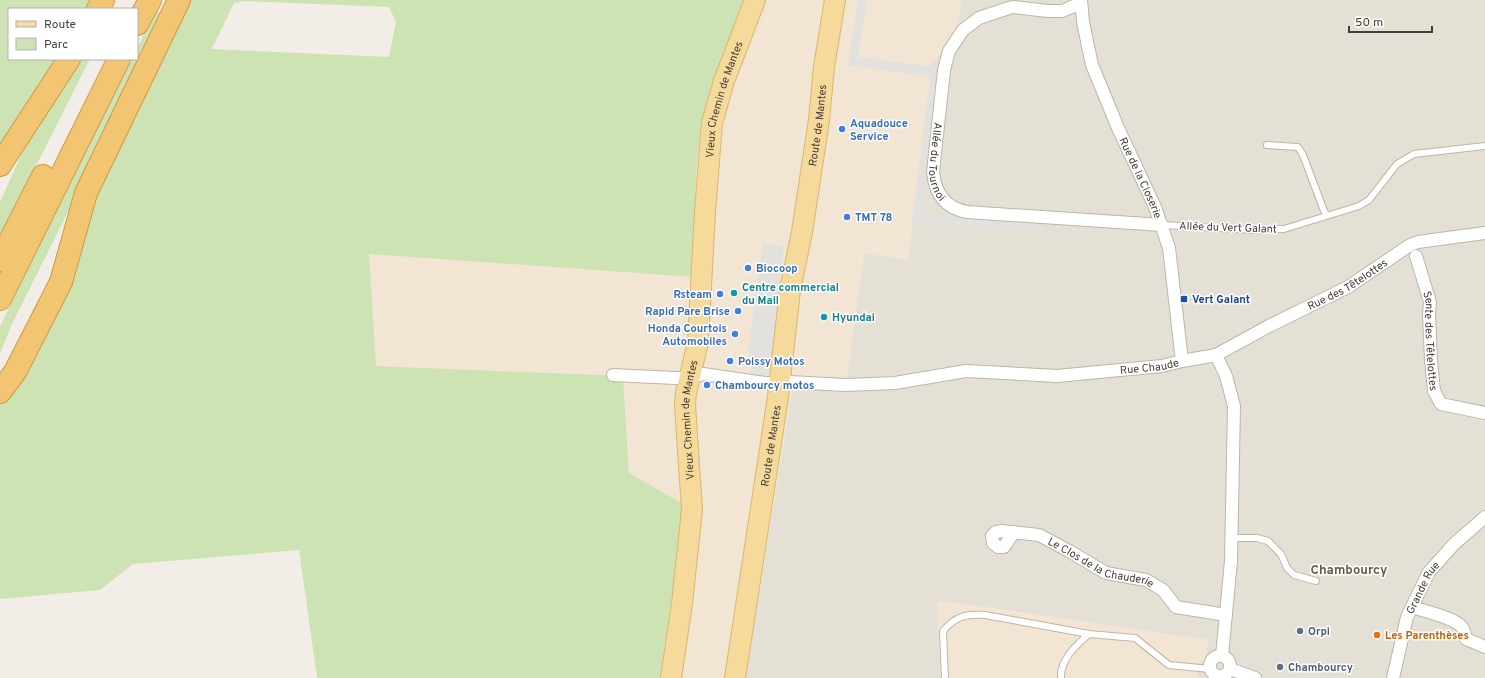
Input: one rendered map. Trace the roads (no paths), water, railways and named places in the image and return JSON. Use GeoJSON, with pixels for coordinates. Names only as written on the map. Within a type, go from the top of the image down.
{"type":"FeatureCollection","features":[{"type":"Feature","properties":{"kind":"highway"},"geometry":{"type":"LineString","coordinates":[[138,22],[150,0]]}},
{"type":"Feature","properties":{"kind":"highway"},"geometry":{"type":"LineString","coordinates":[[0,392],[15,372],[61,282],[86,193],[179,0]]}},
{"type":"Feature","properties":{"kind":"highway"},"geometry":{"type":"LineString","coordinates":[[0,165],[68,60]]}},
{"type":"Feature","properties":{"kind":"highway"},"geometry":{"type":"LineString","coordinates":[[0,260],[102,60]]}},
{"type":"Feature","properties":{"kind":"highway"},"geometry":{"type":"LineString","coordinates":[[0,299],[119,60]]}},
{"type":"Feature","properties":{"kind":"main road","name":"Vieux Chemin de Mantes"},"geometry":{"type":"LineString","coordinates":[[671,678],[682,603],[692,510],[685,405],[686,393],[698,342],[705,204],[712,123],[724,81],[755,0]]}},
{"type":"Feature","properties":{"kind":"main road","name":"Route de Mantes"},"geometry":{"type":"LineString","coordinates":[[735,678],[780,384],[790,290],[802,232],[819,120],[824,66],[835,0]]}},
{"type":"Feature","properties":{"kind":"street","name":"Allée du Tournoi"},"geometry":{"type":"LineString","coordinates":[[1084,1],[1062,10],[1048,11],[1013,7],[979,18],[963,30],[949,51],[944,70],[933,172],[934,184],[940,195],[949,205],[956,210],[967,212],[1162,225]]}},
{"type":"Feature","properties":{"kind":"street","name":"Rue de la Closerie"},"geometry":{"type":"LineString","coordinates":[[1084,1],[1083,22],[1092,65],[1118,128],[1162,225],[1169,248],[1182,361]]}},
{"type":"Feature","properties":{"kind":"street","name":"Rue des Têtelottes"},"geometry":{"type":"LineString","coordinates":[[1216,355],[1269,326],[1348,287],[1410,245],[1418,242],[1485,233]]}},
{"type":"Feature","properties":{"kind":"street","name":"Sente des Têtelottes"},"geometry":{"type":"LineString","coordinates":[[1416,256],[1430,302],[1429,315],[1431,360],[1434,391],[1441,404],[1485,413]]}},
{"type":"Feature","properties":{"kind":"street","name":"Rue Chaude"},"geometry":{"type":"LineString","coordinates":[[613,375],[690,378],[703,374],[780,384],[790,382],[846,385],[895,383],[966,371],[1057,376],[1162,366],[1216,355]]}},
{"type":"Feature","properties":{"kind":"street"},"geometry":{"type":"LineString","coordinates":[[1216,355],[1226,376],[1234,406],[1232,561],[1222,656]]}},
{"type":"Feature","properties":{"kind":"street","name":"Grande Rue"},"geometry":{"type":"LineString","coordinates":[[1393,678],[1407,617],[1429,572],[1454,544],[1485,517]]}},
{"type":"Feature","properties":{"kind":"street","name":"Le Clos de la Chauderie"},"geometry":{"type":"LineString","coordinates":[[1014,532],[1039,535],[1069,550],[1106,573],[1146,580],[1163,590],[1176,607],[1226,615]]}},
{"type":"Feature","properties":{"kind":"street"},"geometry":{"type":"LineString","coordinates":[[1412,607],[1453,621],[1464,629],[1466,639],[1485,647]]}},
{"type":"Feature","properties":{"kind":"street"},"geometry":{"type":"LineString","coordinates":[[1222,656],[1228,660],[1230,669],[1223,676],[1217,676],[1212,674],[1210,665],[1213,659],[1222,656]]}},
{"type":"Feature","properties":{"kind":"street"},"geometry":{"type":"LineString","coordinates":[[1230,669],[1255,678]]}},
{"type":"Feature","properties":{"kind":"lane"},"geometry":{"type":"LineString","coordinates":[[1267,145],[1298,148],[1326,216]]}},
{"type":"Feature","properties":{"kind":"lane","name":"Allée du Vert Galant"},"geometry":{"type":"LineString","coordinates":[[1162,225],[1255,230],[1284,229],[1359,206],[1369,200],[1397,164],[1414,154],[1485,146]]}},
{"type":"Feature","properties":{"kind":"lane"},"geometry":{"type":"LineString","coordinates":[[1232,538],[1258,538],[1268,541],[1281,554],[1287,568],[1294,576],[1316,581]]}},
{"type":"Feature","properties":{"kind":"lane"},"geometry":{"type":"LineString","coordinates":[[945,678],[943,631],[951,622],[959,617],[972,614],[985,615],[1089,634],[1135,638],[1169,665],[1212,674]]}},
{"type":"Feature","properties":{"kind":"lane"},"geometry":{"type":"LineString","coordinates":[[1061,678],[1061,673],[1071,651],[1089,634]]}},
{"type":"Feature","properties":{"kind":"place","name":"Aquadouce Service"},"geometry":{"type":"Point","coordinates":[842,129]}},
{"type":"Feature","properties":{"kind":"place","name":"TMT 78"},"geometry":{"type":"Point","coordinates":[847,217]}},
{"type":"Feature","properties":{"kind":"place","name":"Biocoop"},"geometry":{"type":"Point","coordinates":[748,268]}},
{"type":"Feature","properties":{"kind":"place","name":"Centre commercial du Mail"},"geometry":{"type":"Point","coordinates":[734,293]}},
{"type":"Feature","properties":{"kind":"place","name":"Rsteam"},"geometry":{"type":"Point","coordinates":[720,294]}},
{"type":"Feature","properties":{"kind":"place","name":"Vert Galant"},"geometry":{"type":"Point","coordinates":[1184,299]}},
{"type":"Feature","properties":{"kind":"place","name":"Rapid Pare Brise"},"geometry":{"type":"Point","coordinates":[738,311]}},
{"type":"Feature","properties":{"kind":"place","name":"Hyundai"},"geometry":{"type":"Point","coordinates":[824,317]}},
{"type":"Feature","properties":{"kind":"place","name":"Honda Courtois Automobiles"},"geometry":{"type":"Point","coordinates":[735,334]}},
{"type":"Feature","properties":{"kind":"place","name":"Poissy Motos"},"geometry":{"type":"Point","coordinates":[730,361]}},
{"type":"Feature","properties":{"kind":"place","name":"Chambourcy motos"},"geometry":{"type":"Point","coordinates":[707,385]}},
{"type":"Feature","properties":{"kind":"place","name":"Orpi"},"geometry":{"type":"Point","coordinates":[1300,631]}},
{"type":"Feature","properties":{"kind":"place","name":"Les Parenthèses"},"geometry":{"type":"Point","coordinates":[1377,635]}},
{"type":"Feature","properties":{"kind":"place","name":"Chambourcy"},"geometry":{"type":"Point","coordinates":[1280,667]}},
{"type":"Feature","properties":{"kind":"district","name":"Chambourcy"},"geometry":{"type":"Point","coordinates":[1349,569]}}]}
